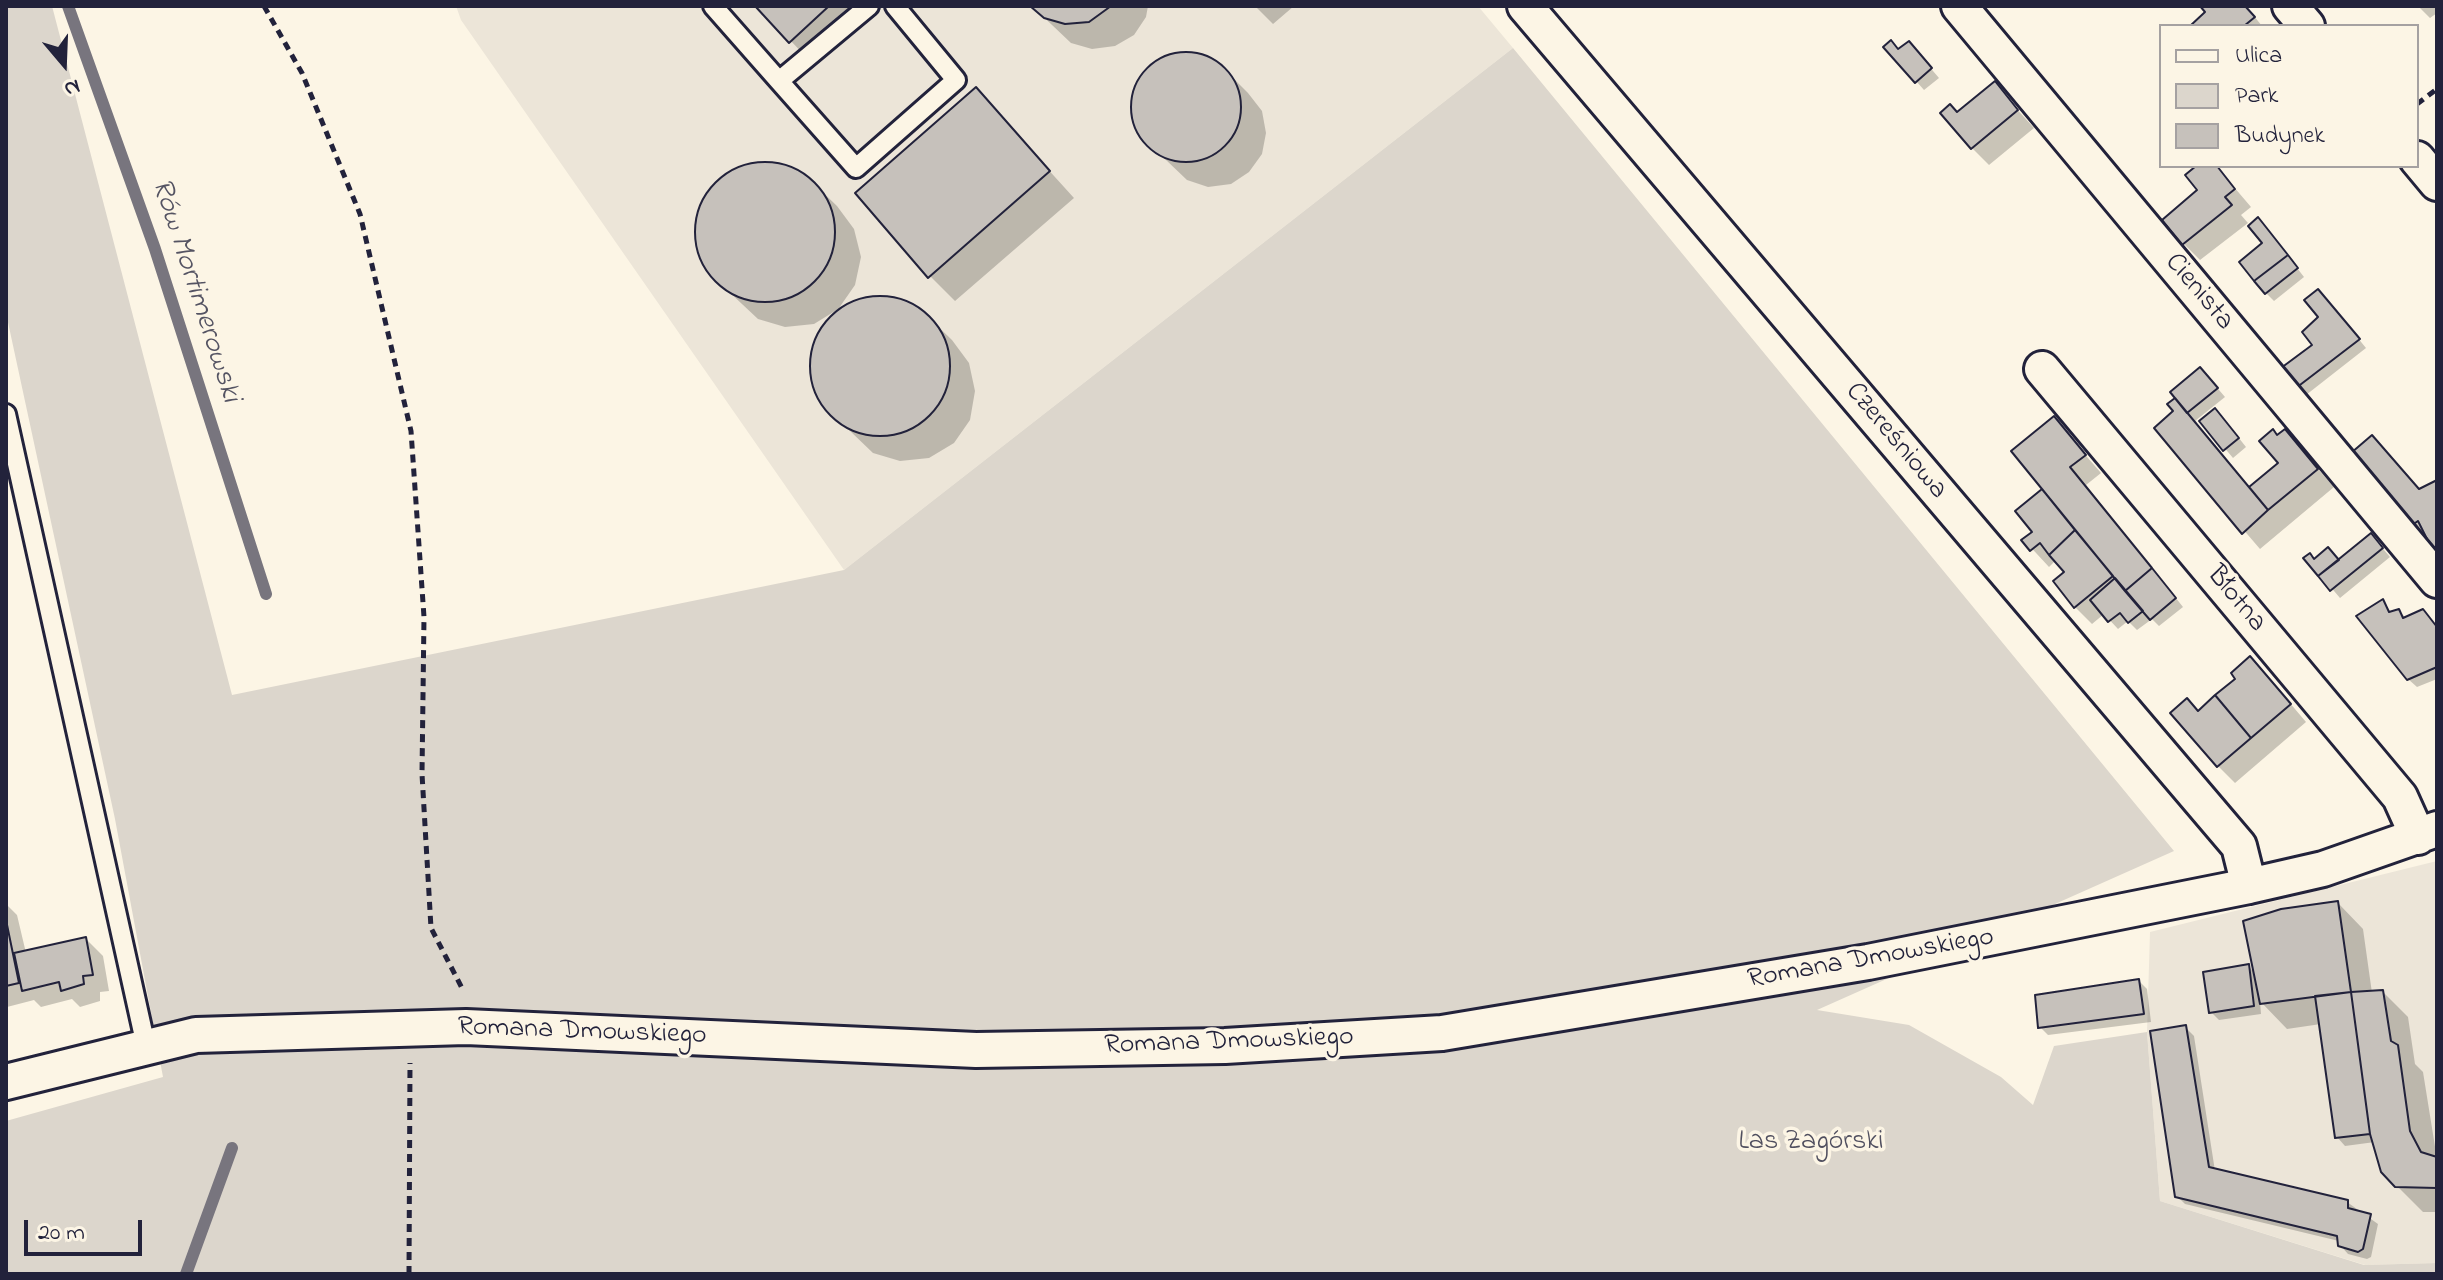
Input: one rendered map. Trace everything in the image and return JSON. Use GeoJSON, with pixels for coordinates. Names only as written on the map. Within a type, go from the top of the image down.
{"type":"FeatureCollection","features":[{"type":"Feature","properties":{"kind":"street","name":"Czereśniowa"},"geometry":{"type":"LineString","coordinates":[[1525,6],[2239,846],[2249,886]]}},
{"type":"Feature","properties":{"kind":"street","name":"Cienista"},"geometry":{"type":"LineString","coordinates":[[1959,6],[2437,580]]}},
{"type":"Feature","properties":{"kind":"street"},"geometry":{"type":"LineString","coordinates":[[2290,6],[2305,24]]}},
{"type":"Feature","properties":{"kind":"street"},"geometry":{"type":"LineString","coordinates":[[2419,161],[2437,183]]}},
{"type":"Feature","properties":{"kind":"street","name":"Błotna"},"geometry":{"type":"LineString","coordinates":[[2042,369],[2427,833]]}},
{"type":"Feature","properties":{"kind":"street","name":"Romana Dmowskiego"},"geometry":{"type":"LineString","coordinates":[[6,1082],[196,1035],[466,1027],[976,1050],[1225,1046],[1442,1033],[1868,962],[2249,886],[2323,869],[2427,833]]}},
{"type":"Feature","properties":{"kind":"lane"},"geometry":{"type":"LineString","coordinates":[[713,6],[856,168],[956,80],[895,6]]}},
{"type":"Feature","properties":{"kind":"lane"},"geometry":{"type":"LineString","coordinates":[[779,81],[869,6]]}},
{"type":"Feature","properties":{"kind":"lane"},"geometry":{"type":"LineString","coordinates":[[6,414],[146,1046]]}},
{"type":"Feature","properties":{"kind":"path"},"geometry":{"type":"LineString","coordinates":[[264,6],[302,73],[360,214],[411,431],[424,617],[422,774],[431,928],[466,997],[466,1027]]}},
{"type":"Feature","properties":{"kind":"path"},"geometry":{"type":"LineString","coordinates":[[2419,102],[2437,89]]}},
{"type":"Feature","properties":{"kind":"path"},"geometry":{"type":"LineString","coordinates":[[409,1274],[410,1028]]}},
{"type":"Feature","properties":{"kind":"shaded area"},"geometry":{"type":"Polygon","coordinates":[[[456,6],[1478,6],[1513,48],[844,570],[461,20],[456,6]]]}},
{"type":"Feature","properties":{"kind":"shaded area"},"geometry":{"type":"Polygon","coordinates":[[[2437,861],[2437,1263],[2365,1265],[2160,1201],[2147,1032],[2150,932],[2437,861]]]}},
{"type":"Feature","properties":{"kind":"green space","name":"Las Zagórski"},"geometry":{"type":"Polygon","coordinates":[[[6,6],[52,6],[232,695],[844,570],[1513,48],[2174,851],[1817,1010],[1909,1025],[2001,1077],[2033,1105],[2054,1046],[2147,1032],[2160,1201],[2364,1265],[2437,1263],[2437,1274],[6,1274],[6,1121],[163,1077],[115,819],[6,313],[6,6]]]}},
{"type":"Feature","properties":{"kind":"building"},"geometry":{"type":"Polygon","coordinates":[[[755,6],[829,6],[789,43],[755,6]]]}},
{"type":"Feature","properties":{"kind":"building"},"geometry":{"type":"Polygon","coordinates":[[[1030,6],[1111,6],[1089,22],[1065,24],[1044,18],[1030,6]]]}},
{"type":"Feature","properties":{"kind":"building"},"geometry":{"type":"Polygon","coordinates":[[[2200,6],[2245,6],[2255,17],[2246,24],[2192,24],[2205,12],[2200,6]]]}},
{"type":"Feature","properties":{"kind":"building"},"geometry":{"type":"Polygon","coordinates":[[[1891,40],[1898,49],[1909,41],[1932,68],[1915,83],[1883,47],[1891,40]]]}},
{"type":"Feature","properties":{"kind":"building"},"geometry":{"type":"Polygon","coordinates":[[[1186,52],[1207,56],[1225,68],[1237,86],[1241,107],[1237,128],[1225,146],[1207,158],[1186,162],[1165,158],[1147,146],[1135,128],[1131,107],[1135,86],[1147,68],[1165,56],[1186,52]]]}},
{"type":"Feature","properties":{"kind":"building"},"geometry":{"type":"Polygon","coordinates":[[[1995,81],[2018,110],[1971,149],[1940,113],[1950,104],[1957,112],[1995,81]]]}},
{"type":"Feature","properties":{"kind":"building"},"geometry":{"type":"Polygon","coordinates":[[[976,87],[1050,171],[928,278],[855,193],[976,87]]]}},
{"type":"Feature","properties":{"kind":"building"},"geometry":{"type":"Polygon","coordinates":[[[765,162],[792,167],[815,182],[830,205],[835,232],[830,259],[815,282],[792,297],[765,302],[738,297],[715,282],[700,259],[695,232],[700,205],[715,182],[738,167],[765,162]]]}},
{"type":"Feature","properties":{"kind":"building"},"geometry":{"type":"Polygon","coordinates":[[[2194,168],[2219,168],[2235,189],[2225,197],[2232,205],[2182,245],[2162,220],[2197,190],[2185,175],[2194,168]]]}},
{"type":"Feature","properties":{"kind":"building"},"geometry":{"type":"Polygon","coordinates":[[[2258,217],[2288,255],[2254,281],[2239,262],[2262,243],[2248,226],[2258,217]]]}},
{"type":"Feature","properties":{"kind":"building"},"geometry":{"type":"Polygon","coordinates":[[[2288,255],[2298,268],[2265,294],[2254,281],[2288,255]]]}},
{"type":"Feature","properties":{"kind":"building"},"geometry":{"type":"Polygon","coordinates":[[[2318,289],[2360,339],[2296,388],[2281,368],[2312,345],[2302,332],[2318,317],[2304,300],[2318,289]]]}},
{"type":"Feature","properties":{"kind":"building"},"geometry":{"type":"Polygon","coordinates":[[[880,296],[907,301],[930,316],[945,339],[950,366],[945,393],[930,416],[907,431],[880,436],[853,431],[830,416],[815,393],[810,366],[815,339],[830,316],[853,301],[880,296]]]}},
{"type":"Feature","properties":{"kind":"building"},"geometry":{"type":"Polygon","coordinates":[[[2200,367],[2218,388],[2187,413],[2170,392],[2200,367]]]}},
{"type":"Feature","properties":{"kind":"building"},"geometry":{"type":"Polygon","coordinates":[[[2175,398],[2268,510],[2242,534],[2154,428],[2173,411],[2167,404],[2175,398]]]}},
{"type":"Feature","properties":{"kind":"building"},"geometry":{"type":"Polygon","coordinates":[[[2215,408],[2239,438],[2223,451],[2199,421],[2215,408]]]}},
{"type":"Feature","properties":{"kind":"building"},"geometry":{"type":"Polygon","coordinates":[[[2054,416],[2086,455],[2070,467],[2152,568],[2125,591],[2011,451],[2054,416]]]}},
{"type":"Feature","properties":{"kind":"building"},"geometry":{"type":"Polygon","coordinates":[[[2273,429],[2277,435],[2285,429],[2318,469],[2268,510],[2249,487],[2278,463],[2259,441],[2273,429]]]}},
{"type":"Feature","properties":{"kind":"building"},"geometry":{"type":"Polygon","coordinates":[[[2372,435],[2419,489],[2437,480],[2437,546],[2432,549],[2418,521],[2412,525],[2351,453],[2372,435]]]}},
{"type":"Feature","properties":{"kind":"building"},"geometry":{"type":"Polygon","coordinates":[[[2042,489],[2075,530],[2049,555],[2040,543],[2030,551],[2021,540],[2032,532],[2015,511],[2042,489]]]}},
{"type":"Feature","properties":{"kind":"building"},"geometry":{"type":"Polygon","coordinates":[[[2075,530],[2113,576],[2074,608],[2053,581],[2064,572],[2049,555],[2075,530]]]}},
{"type":"Feature","properties":{"kind":"building"},"geometry":{"type":"Polygon","coordinates":[[[2371,533],[2383,548],[2330,591],[2318,576],[2371,533]]]}},
{"type":"Feature","properties":{"kind":"building"},"geometry":{"type":"Polygon","coordinates":[[[2328,547],[2339,560],[2318,576],[2303,558],[2310,553],[2314,559],[2328,547]]]}},
{"type":"Feature","properties":{"kind":"building"},"geometry":{"type":"Polygon","coordinates":[[[2152,568],[2176,598],[2150,620],[2125,591],[2152,568]]]}},
{"type":"Feature","properties":{"kind":"building"},"geometry":{"type":"Polygon","coordinates":[[[2115,578],[2143,611],[2128,623],[2120,613],[2108,622],[2090,600],[2115,578]]]}},
{"type":"Feature","properties":{"kind":"building"},"geometry":{"type":"Polygon","coordinates":[[[2383,599],[2389,612],[2399,609],[2403,618],[2423,609],[2437,627],[2437,667],[2407,680],[2356,616],[2383,599]]]}},
{"type":"Feature","properties":{"kind":"building"},"geometry":{"type":"Polygon","coordinates":[[[2250,656],[2291,704],[2251,738],[2215,695],[2235,679],[2231,673],[2250,656]]]}},
{"type":"Feature","properties":{"kind":"building"},"geometry":{"type":"Polygon","coordinates":[[[2215,695],[2251,738],[2217,767],[2170,713],[2187,698],[2198,711],[2215,695]]]}},
{"type":"Feature","properties":{"kind":"building"},"geometry":{"type":"Polygon","coordinates":[[[2338,901],[2351,992],[2260,1004],[2243,921],[2281,909],[2338,901]]]}},
{"type":"Feature","properties":{"kind":"building"},"geometry":{"type":"Polygon","coordinates":[[[6,920],[19,983],[6,986],[6,920]]]}},
{"type":"Feature","properties":{"kind":"building"},"geometry":{"type":"Polygon","coordinates":[[[86,937],[93,975],[83,976],[84,984],[61,991],[59,982],[22,991],[14,953],[86,937]]]}},
{"type":"Feature","properties":{"kind":"building"},"geometry":{"type":"Polygon","coordinates":[[[2249,964],[2254,1006],[2209,1013],[2203,972],[2249,964]]]}},
{"type":"Feature","properties":{"kind":"building"},"geometry":{"type":"Polygon","coordinates":[[[2139,979],[2144,1014],[2038,1028],[2035,995],[2139,979]]]}},
{"type":"Feature","properties":{"kind":"building"},"geometry":{"type":"Polygon","coordinates":[[[2383,990],[2391,1041],[2398,1045],[2410,1131],[2421,1152],[2437,1157],[2437,1188],[2395,1187],[2381,1172],[2370,1134],[2351,992],[2383,990]]]}},
{"type":"Feature","properties":{"kind":"building"},"geometry":{"type":"Polygon","coordinates":[[[2351,992],[2370,1134],[2335,1138],[2315,996],[2351,992]]]}},
{"type":"Feature","properties":{"kind":"building"},"geometry":{"type":"Polygon","coordinates":[[[2186,1025],[2209,1167],[2348,1200],[2348,1208],[2371,1214],[2363,1249],[2358,1252],[2338,1246],[2337,1236],[2175,1197],[2150,1031],[2186,1025]]]}},
{"type":"Feature","properties":{"kind":"waterway","name":"Rów Mortimerowski"},"geometry":{"type":"LineString","coordinates":[[68,6],[155,249],[266,594]]}},
{"type":"Feature","properties":{"kind":"waterway","name":"Rów Mortimerowski"},"geometry":{"type":"LineString","coordinates":[[186,1274],[232,1148]]}}]}
